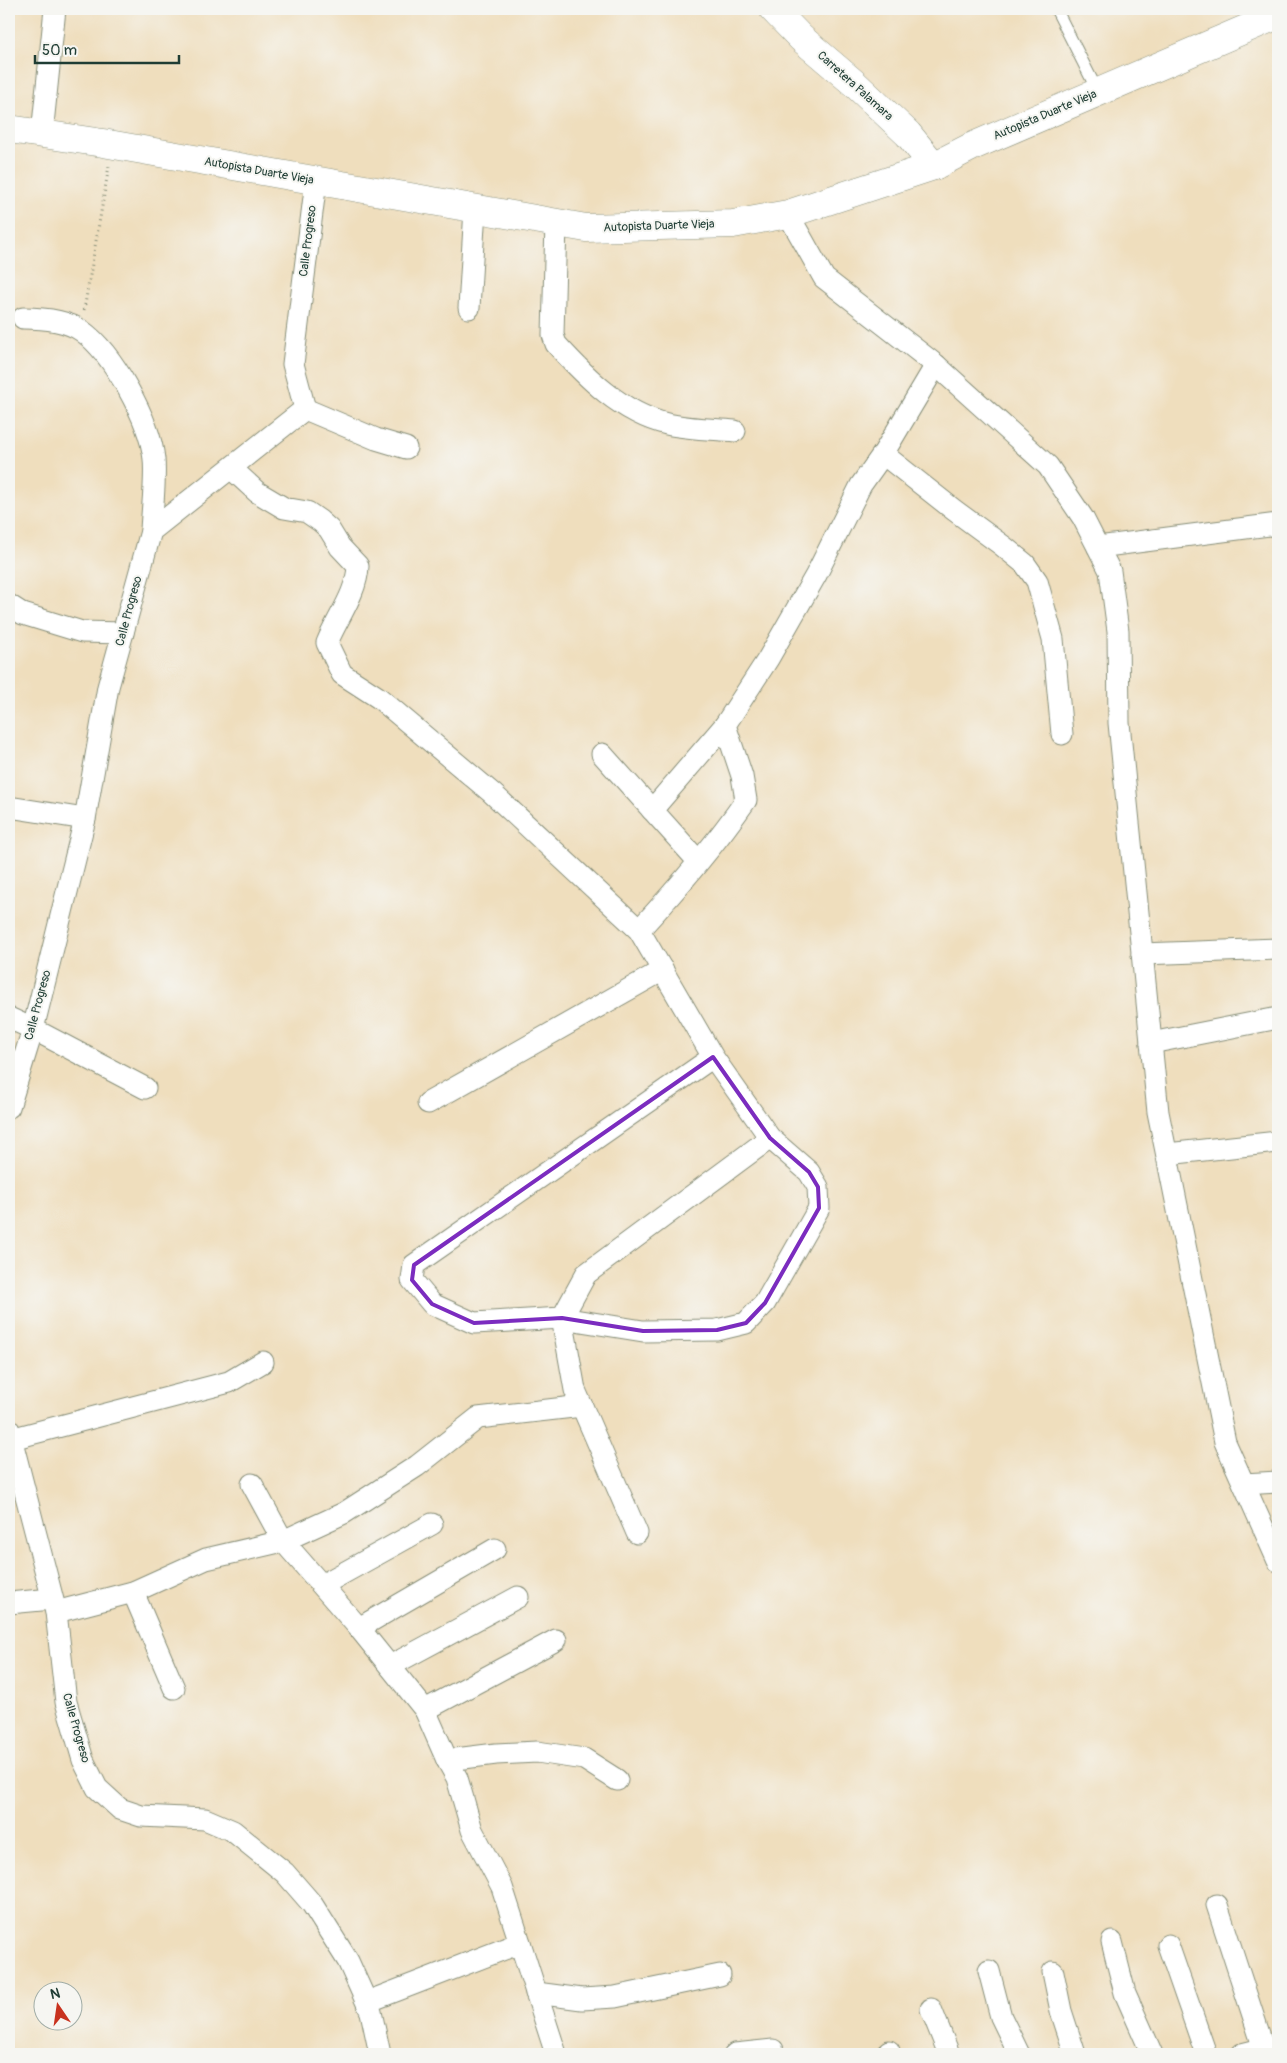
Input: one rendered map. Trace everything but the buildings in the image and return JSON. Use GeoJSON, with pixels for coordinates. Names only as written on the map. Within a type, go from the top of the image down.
{"type":"FeatureCollection","features":[{"type":"Feature","properties":{"kind":"street"},"geometry":{"type":"LineString","coordinates":[[42,134],[56,9]]}},
{"type":"Feature","properties":{"kind":"street","name":"Carretera Palamara"},"geometry":{"type":"LineString","coordinates":[[773,9],[800,38],[855,84],[908,134],[934,166]]}},
{"type":"Feature","properties":{"kind":"street","name":"Autopista Duarte Vieja"},"geometry":{"type":"LineString","coordinates":[[9,129],[112,145],[586,228],[733,224],[788,214],[934,166],[973,146],[1278,15]]}},
{"type":"Feature","properties":{"kind":"street","name":"Calle Progreso"},"geometry":{"type":"LineString","coordinates":[[305,409],[293,364],[316,181]]}},
{"type":"Feature","properties":{"kind":"street"},"geometry":{"type":"LineString","coordinates":[[469,308],[475,209]]}},
{"type":"Feature","properties":{"kind":"street"},"geometry":{"type":"LineString","coordinates":[[788,214],[824,278],[936,364],[1048,466],[1083,518],[1110,571],[1118,631],[1120,724],[1158,1112],[1225,1442],[1277,1556]]}},
{"type":"Feature","properties":{"kind":"street"},"geometry":{"type":"LineString","coordinates":[[556,223],[554,335],[556,344],[612,399],[633,411],[666,424],[736,431]]}},
{"type":"Feature","properties":{"kind":"street"},"geometry":{"type":"LineString","coordinates":[[23,318],[46,318],[81,330]]}},
{"type":"Feature","properties":{"kind":"street","name":"Calle Progreso"},"geometry":{"type":"LineString","coordinates":[[9,1107],[33,1028],[85,819],[108,687],[152,531],[154,458],[142,416],[122,378],[102,349],[81,330]]}},
{"type":"Feature","properties":{"kind":"street"},"geometry":{"type":"LineString","coordinates":[[652,810],[726,725],[773,651],[816,575],[861,485],[883,454],[936,364]]}},
{"type":"Feature","properties":{"kind":"street"},"geometry":{"type":"LineString","coordinates":[[152,531],[305,409],[376,439],[406,448]]}},
{"type":"Feature","properties":{"kind":"street"},"geometry":{"type":"LineString","coordinates":[[883,454],[1003,546],[1024,564],[1037,581],[1053,639],[1062,734]]}},
{"type":"Feature","properties":{"kind":"street"},"geometry":{"type":"LineString","coordinates":[[232,468],[264,496],[284,508],[307,512],[320,521],[329,529],[340,547],[358,566],[358,580],[334,624],[327,644],[342,674],[379,698],[492,793],[639,930],[713,1057],[770,1138],[809,1172],[818,1187],[820,1208],[765,1303],[746,1323],[717,1330],[643,1331],[562,1318],[474,1323],[432,1304],[412,1280],[414,1265],[713,1057]]}},
{"type":"Feature","properties":{"kind":"street"},"geometry":{"type":"LineString","coordinates":[[1098,547],[1278,524]]}},
{"type":"Feature","properties":{"kind":"street"},"geometry":{"type":"LineString","coordinates":[[9,605],[22,614],[82,632],[123,633]]}},
{"type":"Feature","properties":{"kind":"street"},"geometry":{"type":"LineString","coordinates":[[639,930],[668,899],[725,830],[746,800],[742,776],[726,725]]}},
{"type":"Feature","properties":{"kind":"street"},"geometry":{"type":"LineString","coordinates":[[602,754],[698,861]]}},
{"type":"Feature","properties":{"kind":"street"},"geometry":{"type":"LineString","coordinates":[[9,807],[85,819]]}},
{"type":"Feature","properties":{"kind":"street"},"geometry":{"type":"LineString","coordinates":[[1142,954],[1278,950]]}},
{"type":"Feature","properties":{"kind":"street"},"geometry":{"type":"LineString","coordinates":[[428,1102],[663,970]]}},
{"type":"Feature","properties":{"kind":"street"},"geometry":{"type":"LineString","coordinates":[[9,1018],[33,1028],[145,1088]]}},
{"type":"Feature","properties":{"kind":"street"},"geometry":{"type":"LineString","coordinates":[[1151,1043],[1278,1018]]}},
{"type":"Feature","properties":{"kind":"street"},"geometry":{"type":"LineString","coordinates":[[637,1533],[575,1390],[562,1318],[586,1274],[770,1138]]}},
{"type":"Feature","properties":{"kind":"street"},"geometry":{"type":"LineString","coordinates":[[1167,1154],[1278,1142]]}},
{"type":"Feature","properties":{"kind":"street"},"geometry":{"type":"LineString","coordinates":[[10,1435],[229,1382],[263,1362]]}},
{"type":"Feature","properties":{"kind":"street"},"geometry":{"type":"LineString","coordinates":[[9,1603],[54,1605],[133,1592],[206,1559],[283,1541],[344,1513],[417,1466],[478,1418],[582,1406]]}},
{"type":"Feature","properties":{"kind":"street","name":"Calle Progreso"},"geometry":{"type":"LineString","coordinates":[[10,1435],[54,1605],[66,1702],[83,1760],[97,1788],[120,1809],[141,1816],[205,1819],[233,1832],[285,1873],[312,1904],[348,1960],[371,2012],[380,2054]]}},
{"type":"Feature","properties":{"kind":"street"},"geometry":{"type":"LineString","coordinates":[[1244,1484],[1278,1482]]}},
{"type":"Feature","properties":{"kind":"street"},"geometry":{"type":"LineString","coordinates":[[252,1484],[283,1541],[359,1628],[425,1710],[457,1778],[472,1830],[502,1888],[556,2054]]}},
{"type":"Feature","properties":{"kind":"street"},"geometry":{"type":"LineString","coordinates":[[322,1585],[432,1524]]}},
{"type":"Feature","properties":{"kind":"street"},"geometry":{"type":"LineString","coordinates":[[359,1628],[495,1549]]}},
{"type":"Feature","properties":{"kind":"street"},"geometry":{"type":"LineString","coordinates":[[133,1592],[174,1688]]}},
{"type":"Feature","properties":{"kind":"street"},"geometry":{"type":"LineString","coordinates":[[390,1666],[518,1596]]}},
{"type":"Feature","properties":{"kind":"street"},"geometry":{"type":"LineString","coordinates":[[425,1710],[556,1640]]}},
{"type":"Feature","properties":{"kind":"street"},"geometry":{"type":"LineString","coordinates":[[447,1760],[496,1754],[537,1752],[584,1759],[617,1780]]}},
{"type":"Feature","properties":{"kind":"street"},"geometry":{"type":"LineString","coordinates":[[1216,1905],[1271,2047],[1242,2054]]}},
{"type":"Feature","properties":{"kind":"street"},"geometry":{"type":"LineString","coordinates":[[1112,1942],[1125,1993],[1152,2054]]}},
{"type":"Feature","properties":{"kind":"street"},"geometry":{"type":"LineString","coordinates":[[367,2002],[520,1943]]}},
{"type":"Feature","properties":{"kind":"street"},"geometry":{"type":"LineString","coordinates":[[1168,1945],[1206,2054]]}},
{"type":"Feature","properties":{"kind":"street"},"geometry":{"type":"LineString","coordinates":[[989,1971],[1001,2016],[1019,2054]]}},
{"type":"Feature","properties":{"kind":"street"},"geometry":{"type":"LineString","coordinates":[[1053,1972],[1061,2011],[1075,2054]]}},
{"type":"Feature","properties":{"kind":"street"},"geometry":{"type":"LineString","coordinates":[[536,1993],[582,1999],[615,1997],[720,1975]]}},
{"type":"Feature","properties":{"kind":"street"},"geometry":{"type":"LineString","coordinates":[[931,2009],[949,2054]]}},
{"type":"Feature","properties":{"kind":"street"},"geometry":{"type":"LineString","coordinates":[[735,2054],[773,2050]]}},
{"type":"Feature","properties":{"kind":"lane"},"geometry":{"type":"LineString","coordinates":[[1056,9],[1098,92]]}},
{"type":"Feature","properties":{"kind":"path"},"geometry":{"type":"LineString","coordinates":[[81,330],[112,145]]}},
{"type":"Feature","properties":{"kind":"highlighted area"},"geometry":{"type":"Polygon","coordinates":[[[713,1057],[770,1138],[809,1172],[818,1187],[819,1208],[765,1303],[746,1323],[717,1330],[643,1331],[562,1318],[474,1323],[432,1304],[412,1280],[414,1265],[713,1057]]]}}]}
